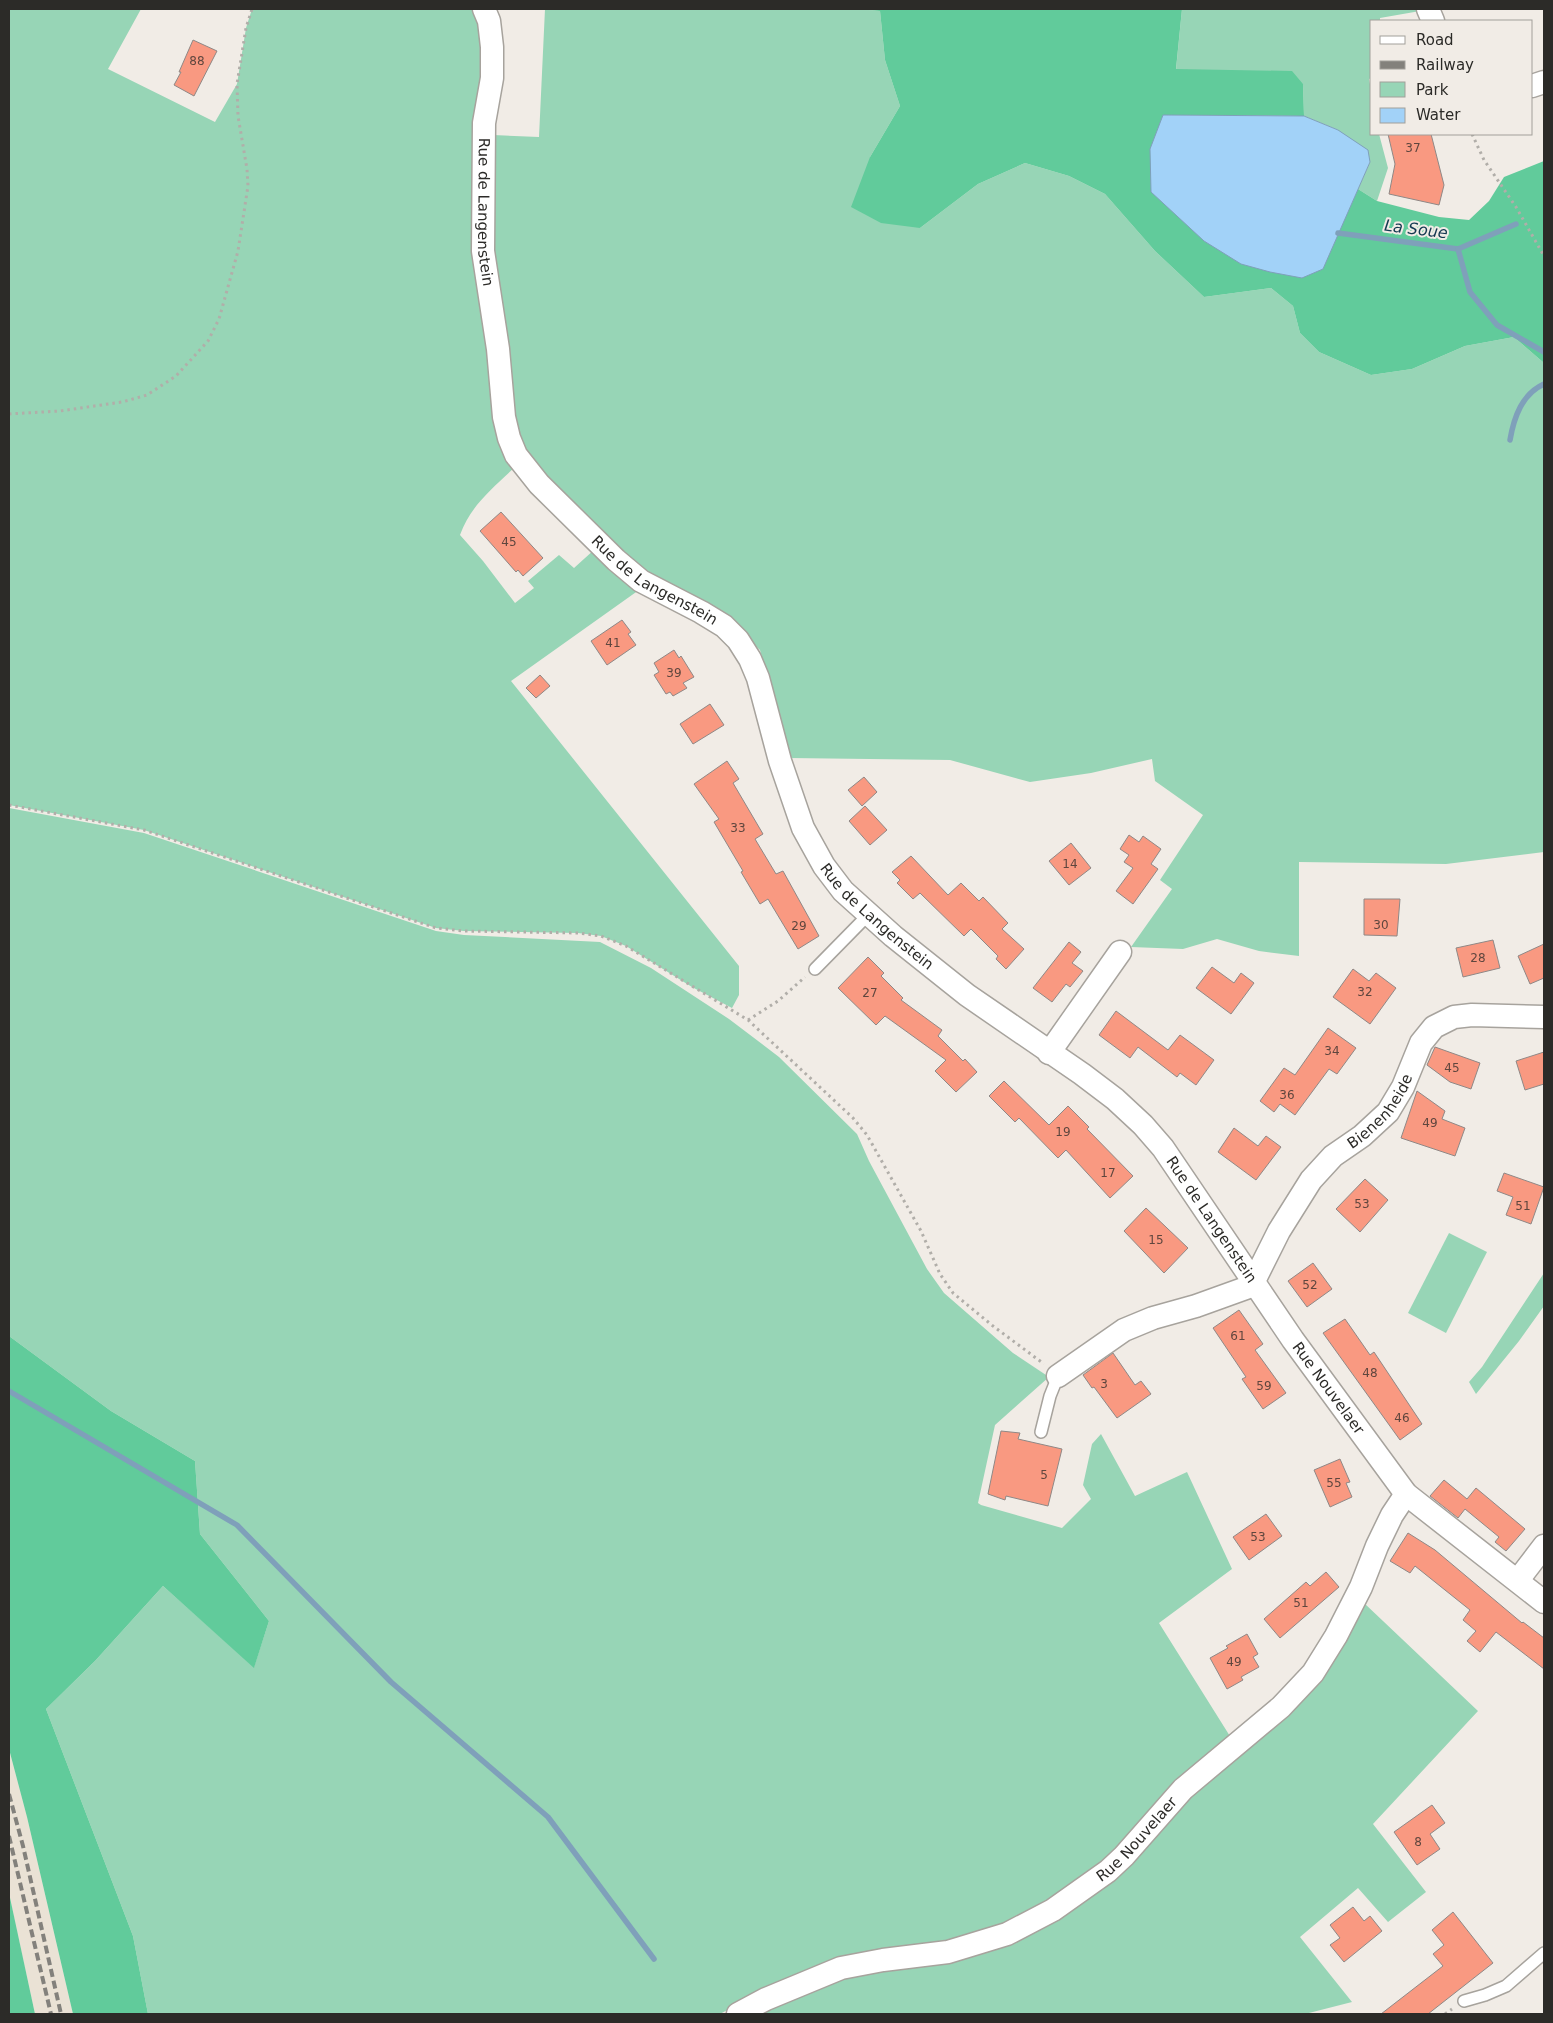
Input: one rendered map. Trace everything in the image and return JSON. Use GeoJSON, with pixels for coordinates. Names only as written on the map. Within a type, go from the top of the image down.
{"type":"FeatureCollection","features":[{"type":"Feature","properties":{"kind":"street","name":"Rue de Langenstein"},"geometry":{"type":"LineString","coordinates":[[484,9],[489,21],[492,47],[492,78],[484,123],[483,251],[496,328],[504,417],[509,438],[516,455],[539,484],[616,560],[640,580],[724,626],[738,640],[758,678],[780,761],[793,801],[810,841],[824,866],[843,891],[967,995],[1050,1054],[1082,1074],[1115,1099],[1143,1125],[1163,1148],[1254,1281],[1246,1288],[1231,1295],[1153,1318],[1124,1330],[1058,1376]]}},
{"type":"Feature","properties":{"kind":"street"},"geometry":{"type":"LineString","coordinates":[[1050,1054],[1120,952]]}},
{"type":"Feature","properties":{"kind":"street","name":"Bienenheide"},"geometry":{"type":"LineString","coordinates":[[1254,1281],[1278,1231],[1311,1180],[1333,1156],[1362,1136],[1388,1112],[1403,1087],[1421,1043],[1434,1027],[1454,1017],[1472,1014],[1544,1017]]}},
{"type":"Feature","properties":{"kind":"street","name":"Rue Nouvelaer"},"geometry":{"type":"LineString","coordinates":[[1254,1281],[1293,1340],[1406,1494],[1544,1602]]}},
{"type":"Feature","properties":{"kind":"street","name":"Rue Nouvelaer"},"geometry":{"type":"LineString","coordinates":[[738,2014],[766,1999],[841,1968],[883,1960],[948,1952],[1007,1934],[1053,1910],[1108,1871],[1124,1856],[1183,1789],[1281,1706],[1312,1673],[1336,1636],[1361,1587],[1376,1546],[1392,1515],[1406,1494]]}},
{"type":"Feature","properties":{"kind":"street"},"geometry":{"type":"LineString","coordinates":[[1518,1580],[1544,1546]]}},
{"type":"Feature","properties":{"kind":"lane"},"geometry":{"type":"LineString","coordinates":[[815,968],[869,914]]}},
{"type":"Feature","properties":{"kind":"lane"},"geometry":{"type":"LineString","coordinates":[[1041,1432],[1050,1396],[1058,1376]]}},
{"type":"Feature","properties":{"kind":"lane"},"geometry":{"type":"LineString","coordinates":[[1464,2002],[1506,1986],[1544,1953]]}},
{"type":"Feature","properties":{"kind":"path"},"geometry":{"type":"LineString","coordinates":[[9,414],[60,411],[122,402],[147,395],[176,376],[208,341],[219,319],[238,251],[248,186],[247,168],[238,116],[237,84],[246,28],[252,9]]}},
{"type":"Feature","properties":{"kind":"path"},"geometry":{"type":"LineString","coordinates":[[1472,135],[1484,160],[1501,184],[1544,256]]}},
{"type":"Feature","properties":{"kind":"path"},"geometry":{"type":"LineString","coordinates":[[9,805],[144,830],[436,928],[464,931],[578,933],[601,936],[626,946],[748,1020],[853,1118],[867,1135],[921,1231],[940,1274],[953,1293],[1058,1376]]}},
{"type":"Feature","properties":{"kind":"path"},"geometry":{"type":"LineString","coordinates":[[748,1020],[778,1001],[815,968]]}},
{"type":"Feature","properties":{"kind":"shaded area"},"geometry":{"type":"Polygon","coordinates":[[[9,1749],[27,1817],[73,2014],[35,2014],[9,1893],[9,1749]]]}},
{"type":"Feature","properties":{"kind":"green space"},"geometry":{"type":"Polygon","coordinates":[[[9,9],[141,9],[108,69],[215,122],[237,84],[246,28],[252,9],[476,9],[484,40],[497,434],[500,448],[515,467],[476,506],[460,535],[483,561],[515,603],[534,588],[528,581],[559,555],[574,568],[595,549],[639,590],[511,681],[739,966],[739,995],[732,1008],[692,987],[626,946],[601,936],[578,933],[464,931],[436,928],[144,830],[9,805],[9,9]]]}},
{"type":"Feature","properties":{"kind":"green space"},"geometry":{"type":"Polygon","coordinates":[[[545,9],[858,9],[880,11],[885,60],[900,106],[870,157],[920,228],[978,184],[1025,163],[1069,176],[1105,194],[1155,251],[1204,297],[1271,288],[1293,306],[1300,333],[1319,352],[1371,375],[1412,369],[1465,346],[1514,337],[1544,363],[1544,852],[1446,864],[1299,862],[1299,956],[1259,951],[1217,939],[1183,949],[1131,947],[1172,889],[1160,880],[1203,815],[1155,781],[1152,759],[1091,773],[1030,782],[950,760],[789,758],[760,650],[733,626],[666,589],[607,544],[513,438],[494,259],[493,135],[539,137],[545,9]]]}},
{"type":"Feature","properties":{"kind":"green space"},"geometry":{"type":"Polygon","coordinates":[[[858,9],[1182,9],[1176,69],[1292,71],[1303,84],[1304,116],[1163,115],[1348,210],[1358,189],[1377,201],[1439,217],[1469,220],[1489,201],[1504,177],[1544,161],[1544,363],[1514,337],[1465,346],[1412,369],[1371,375],[1319,352],[1300,333],[1293,306],[1271,288],[1204,297],[1155,251],[1105,194],[1069,176],[1025,163],[978,184],[920,228],[881,223],[851,207],[870,157],[900,106],[885,60],[880,11],[858,9]]]}},
{"type":"Feature","properties":{"kind":"green space"},"geometry":{"type":"Polygon","coordinates":[[[1182,9],[1419,9],[1420,11],[1380,18],[1380,20],[1370,20],[1370,135],[1379,135],[1388,168],[1377,201],[1358,189],[1370,162],[1338,130],[1304,116],[1303,84],[1176,70],[1182,9]]]}},
{"type":"Feature","properties":{"kind":"green space"},"geometry":{"type":"Polygon","coordinates":[[[9,808],[144,833],[436,931],[464,935],[600,942],[651,968],[729,1019],[779,1057],[857,1134],[869,1161],[927,1269],[944,1293],[1013,1353],[1049,1377],[995,1425],[978,1503],[1062,1528],[1091,1499],[1083,1485],[1092,1444],[1101,1434],[1135,1496],[1187,1472],[1232,1569],[1159,1623],[1233,1741],[1119,1855],[1005,1930],[753,1996],[720,2014],[148,2014],[133,1936],[46,1709],[95,1661],[163,1586],[254,1667],[269,1621],[200,1534],[195,1461],[111,1411],[9,1336],[9,808]]]}},
{"type":"Feature","properties":{"kind":"green space"},"geometry":{"type":"Polygon","coordinates":[[[1449,1233],[1487,1252],[1446,1333],[1408,1313],[1449,1233]]]}},
{"type":"Feature","properties":{"kind":"green space"},"geometry":{"type":"Polygon","coordinates":[[[1544,1273],[1544,1306],[1519,1341],[1476,1394],[1469,1382],[1482,1367],[1544,1273]]]}},
{"type":"Feature","properties":{"kind":"green space"},"geometry":{"type":"Polygon","coordinates":[[[9,1336],[111,1411],[195,1461],[200,1534],[269,1621],[254,1668],[163,1586],[95,1661],[46,1709],[133,1936],[148,2014],[73,2014],[27,1817],[9,1749],[9,1336]]]}},
{"type":"Feature","properties":{"kind":"green space"},"geometry":{"type":"Polygon","coordinates":[[[1364,1603],[1478,1711],[1373,1824],[1426,1892],[1388,1922],[1358,1888],[1300,1937],[1352,2002],[1305,2014],[748,2014],[843,1972],[947,1958],[1107,1878],[1364,1603]]]}},
{"type":"Feature","properties":{"kind":"green space"},"geometry":{"type":"Polygon","coordinates":[[[9,1893],[35,2014],[9,2014],[9,1893]]]}},
{"type":"Feature","properties":{"kind":"water"},"geometry":{"type":"Polygon","coordinates":[[[1163,115],[1304,116],[1338,130],[1368,150],[1370,162],[1323,269],[1302,278],[1241,264],[1204,241],[1151,192],[1150,149],[1163,115]]]}},
{"type":"Feature","properties":{"kind":"building"},"geometry":{"type":"Polygon","coordinates":[[[193,40],[217,51],[194,96],[174,85],[193,40]]]}},
{"type":"Feature","properties":{"kind":"building"},"geometry":{"type":"Polygon","coordinates":[[[1388,135],[1431,135],[1444,185],[1439,205],[1389,194],[1395,164],[1388,135]]]}},
{"type":"Feature","properties":{"kind":"building"},"geometry":{"type":"Polygon","coordinates":[[[501,512],[543,558],[523,576],[518,570],[516,572],[480,531],[501,512]]]}},
{"type":"Feature","properties":{"kind":"building"},"geometry":{"type":"Polygon","coordinates":[[[622,620],[631,632],[628,634],[636,645],[607,665],[591,641],[622,620]]]}},
{"type":"Feature","properties":{"kind":"building"},"geometry":{"type":"Polygon","coordinates":[[[674,650],[679,658],[681,656],[694,677],[683,683],[687,688],[673,696],[670,692],[666,694],[654,675],[659,672],[654,663],[674,650]]]}},
{"type":"Feature","properties":{"kind":"building"},"geometry":{"type":"Polygon","coordinates":[[[540,675],[550,686],[536,698],[526,688],[540,675]]]}},
{"type":"Feature","properties":{"kind":"building"},"geometry":{"type":"Polygon","coordinates":[[[710,704],[724,725],[693,744],[680,724],[710,704]]]}},
{"type":"Feature","properties":{"kind":"building"},"geometry":{"type":"Polygon","coordinates":[[[727,761],[739,779],[733,783],[763,834],[755,839],[776,874],[783,871],[819,936],[798,949],[768,899],[760,904],[714,822],[719,819],[694,784],[727,761]]]}},
{"type":"Feature","properties":{"kind":"building"},"geometry":{"type":"Polygon","coordinates":[[[864,777],[877,792],[862,806],[848,790],[864,777]]]}},
{"type":"Feature","properties":{"kind":"building"},"geometry":{"type":"Polygon","coordinates":[[[865,806],[887,830],[870,845],[849,821],[865,806]]]}},
{"type":"Feature","properties":{"kind":"building"},"geometry":{"type":"Polygon","coordinates":[[[1129,835],[1139,842],[1143,836],[1161,849],[1151,864],[1158,869],[1133,904],[1116,891],[1133,868],[1124,862],[1129,855],[1120,849],[1129,835]]]}},
{"type":"Feature","properties":{"kind":"building"},"geometry":{"type":"Polygon","coordinates":[[[1071,843],[1091,868],[1069,885],[1049,861],[1071,843]]]}},
{"type":"Feature","properties":{"kind":"building"},"geometry":{"type":"Polygon","coordinates":[[[911,856],[948,895],[961,883],[979,901],[983,897],[1008,923],[1002,929],[1024,949],[1006,969],[996,959],[998,956],[971,929],[964,936],[920,893],[913,899],[897,883],[900,880],[892,872],[911,856]]]}},
{"type":"Feature","properties":{"kind":"building"},"geometry":{"type":"Polygon","coordinates":[[[1364,899],[1400,899],[1397,936],[1364,935],[1364,899]]]}},
{"type":"Feature","properties":{"kind":"building"},"geometry":{"type":"Polygon","coordinates":[[[1493,940],[1500,968],[1463,977],[1456,948],[1493,940]]]}},
{"type":"Feature","properties":{"kind":"building"},"geometry":{"type":"Polygon","coordinates":[[[1069,942],[1081,952],[1072,963],[1083,971],[1070,987],[1066,984],[1052,1002],[1033,988],[1069,942]]]}},
{"type":"Feature","properties":{"kind":"building"},"geometry":{"type":"Polygon","coordinates":[[[1544,944],[1544,978],[1530,984],[1518,956],[1544,944]]]}},
{"type":"Feature","properties":{"kind":"building"},"geometry":{"type":"Polygon","coordinates":[[[868,957],[884,973],[881,976],[903,998],[901,1000],[942,1030],[938,1036],[977,1072],[956,1092],[935,1071],[946,1060],[885,1016],[876,1025],[838,988],[868,957]]]}},
{"type":"Feature","properties":{"kind":"building"},"geometry":{"type":"Polygon","coordinates":[[[1212,967],[1234,983],[1241,973],[1254,983],[1231,1014],[1196,988],[1212,967]]]}},
{"type":"Feature","properties":{"kind":"building"},"geometry":{"type":"Polygon","coordinates":[[[1353,969],[1369,981],[1376,973],[1396,988],[1370,1024],[1333,997],[1353,969]]]}},
{"type":"Feature","properties":{"kind":"building"},"geometry":{"type":"Polygon","coordinates":[[[1116,1011],[1168,1050],[1180,1035],[1214,1060],[1196,1085],[1180,1073],[1177,1077],[1138,1047],[1130,1058],[1099,1035],[1116,1011]]]}},
{"type":"Feature","properties":{"kind":"building"},"geometry":{"type":"Polygon","coordinates":[[[1328,1028],[1356,1048],[1337,1074],[1329,1069],[1295,1115],[1280,1104],[1274,1112],[1260,1101],[1284,1068],[1295,1075],[1328,1028]]]}},
{"type":"Feature","properties":{"kind":"building"},"geometry":{"type":"Polygon","coordinates":[[[1435,1047],[1480,1063],[1471,1089],[1450,1082],[1427,1065],[1435,1047]]]}},
{"type":"Feature","properties":{"kind":"building"},"geometry":{"type":"Polygon","coordinates":[[[1544,1052],[1544,1084],[1525,1090],[1516,1061],[1544,1052]]]}},
{"type":"Feature","properties":{"kind":"building"},"geometry":{"type":"Polygon","coordinates":[[[1004,1081],[1049,1125],[1068,1106],[1089,1127],[1087,1129],[1133,1176],[1110,1198],[1066,1150],[1058,1158],[1019,1118],[1015,1122],[989,1096],[1004,1081]]]}},
{"type":"Feature","properties":{"kind":"building"},"geometry":{"type":"Polygon","coordinates":[[[1417,1091],[1445,1111],[1442,1119],[1465,1128],[1455,1156],[1401,1138],[1417,1091]]]}},
{"type":"Feature","properties":{"kind":"building"},"geometry":{"type":"Polygon","coordinates":[[[1234,1128],[1258,1146],[1266,1136],[1281,1147],[1256,1180],[1218,1152],[1234,1128]]]}},
{"type":"Feature","properties":{"kind":"building"},"geometry":{"type":"Polygon","coordinates":[[[1504,1173],[1544,1187],[1531,1224],[1506,1215],[1513,1197],[1497,1191],[1504,1173]]]}},
{"type":"Feature","properties":{"kind":"building"},"geometry":{"type":"Polygon","coordinates":[[[1365,1179],[1388,1200],[1360,1232],[1336,1209],[1365,1179]]]}},
{"type":"Feature","properties":{"kind":"building"},"geometry":{"type":"Polygon","coordinates":[[[1146,1208],[1188,1248],[1164,1273],[1124,1231],[1146,1208]]]}},
{"type":"Feature","properties":{"kind":"building"},"geometry":{"type":"Polygon","coordinates":[[[1313,1263],[1332,1289],[1307,1307],[1288,1281],[1313,1263]]]}},
{"type":"Feature","properties":{"kind":"building"},"geometry":{"type":"Polygon","coordinates":[[[1239,1310],[1263,1344],[1255,1350],[1286,1393],[1263,1409],[1242,1379],[1246,1377],[1213,1328],[1239,1310]]]}},
{"type":"Feature","properties":{"kind":"building"},"geometry":{"type":"Polygon","coordinates":[[[1345,1319],[1370,1355],[1374,1352],[1422,1424],[1400,1440],[1323,1333],[1345,1319]]]}},
{"type":"Feature","properties":{"kind":"building"},"geometry":{"type":"Polygon","coordinates":[[[1113,1353],[1135,1385],[1141,1381],[1151,1394],[1117,1418],[1083,1375],[1113,1353]]]}},
{"type":"Feature","properties":{"kind":"building"},"geometry":{"type":"Polygon","coordinates":[[[1001,1431],[1020,1433],[1018,1439],[1062,1449],[1048,1506],[1006,1496],[1005,1500],[988,1494],[1001,1431]]]}},
{"type":"Feature","properties":{"kind":"building"},"geometry":{"type":"Polygon","coordinates":[[[1340,1459],[1350,1482],[1346,1483],[1352,1497],[1330,1507],[1314,1470],[1340,1459]]]}},
{"type":"Feature","properties":{"kind":"building"},"geometry":{"type":"Polygon","coordinates":[[[1444,1480],[1467,1499],[1476,1488],[1525,1529],[1506,1551],[1495,1542],[1499,1537],[1465,1509],[1458,1518],[1430,1496],[1444,1480]]]}},
{"type":"Feature","properties":{"kind":"building"},"geometry":{"type":"Polygon","coordinates":[[[1266,1514],[1282,1536],[1249,1560],[1233,1537],[1266,1514]]]}},
{"type":"Feature","properties":{"kind":"building"},"geometry":{"type":"Polygon","coordinates":[[[1408,1533],[1435,1550],[1522,1623],[1544,1638],[1544,1669],[1496,1632],[1480,1652],[1467,1641],[1476,1631],[1463,1620],[1470,1610],[1415,1566],[1410,1573],[1390,1561],[1408,1533]]]}},
{"type":"Feature","properties":{"kind":"building"},"geometry":{"type":"Polygon","coordinates":[[[1326,1572],[1339,1587],[1280,1638],[1264,1619],[1306,1582],[1310,1586],[1326,1572]]]}},
{"type":"Feature","properties":{"kind":"building"},"geometry":{"type":"Polygon","coordinates":[[[1247,1634],[1258,1654],[1253,1657],[1259,1667],[1241,1677],[1243,1680],[1227,1689],[1210,1658],[1247,1634]]]}},
{"type":"Feature","properties":{"kind":"building"},"geometry":{"type":"Polygon","coordinates":[[[1432,1805],[1445,1823],[1430,1834],[1440,1849],[1417,1865],[1394,1832],[1432,1805]]]}},
{"type":"Feature","properties":{"kind":"building"},"geometry":{"type":"Polygon","coordinates":[[[1353,1907],[1364,1921],[1370,1916],[1382,1931],[1344,1962],[1330,1945],[1340,1938],[1330,1925],[1353,1907]]]}},
{"type":"Feature","properties":{"kind":"building"},"geometry":{"type":"Polygon","coordinates":[[[1453,1912],[1493,1963],[1428,2014],[1381,2014],[1443,1966],[1433,1954],[1444,1945],[1432,1930],[1453,1912]]]}},
{"type":"Feature","properties":{"kind":"waterway","name":"La Soue"},"geometry":{"type":"LineString","coordinates":[[1338,233],[1458,249],[1516,224]]}},
{"type":"Feature","properties":{"kind":"waterway"},"geometry":{"type":"LineString","coordinates":[[1458,249],[1470,292],[1497,325],[1544,352]]}},
{"type":"Feature","properties":{"kind":"waterway"},"geometry":{"type":"LineString","coordinates":[[1510,440],[1520,407],[1536,388],[1544,384]]}},
{"type":"Feature","properties":{"kind":"waterway"},"geometry":{"type":"LineString","coordinates":[[9,1391],[237,1525],[391,1682],[548,1817],[654,1959]]}},
{"type":"Feature","properties":{"kind":"railway"},"geometry":{"type":"LineString","coordinates":[[9,1794],[23,1846],[61,2014]]}},
{"type":"Feature","properties":{"kind":"railway"},"geometry":{"type":"LineString","coordinates":[[9,1836],[51,2014]]}}]}
